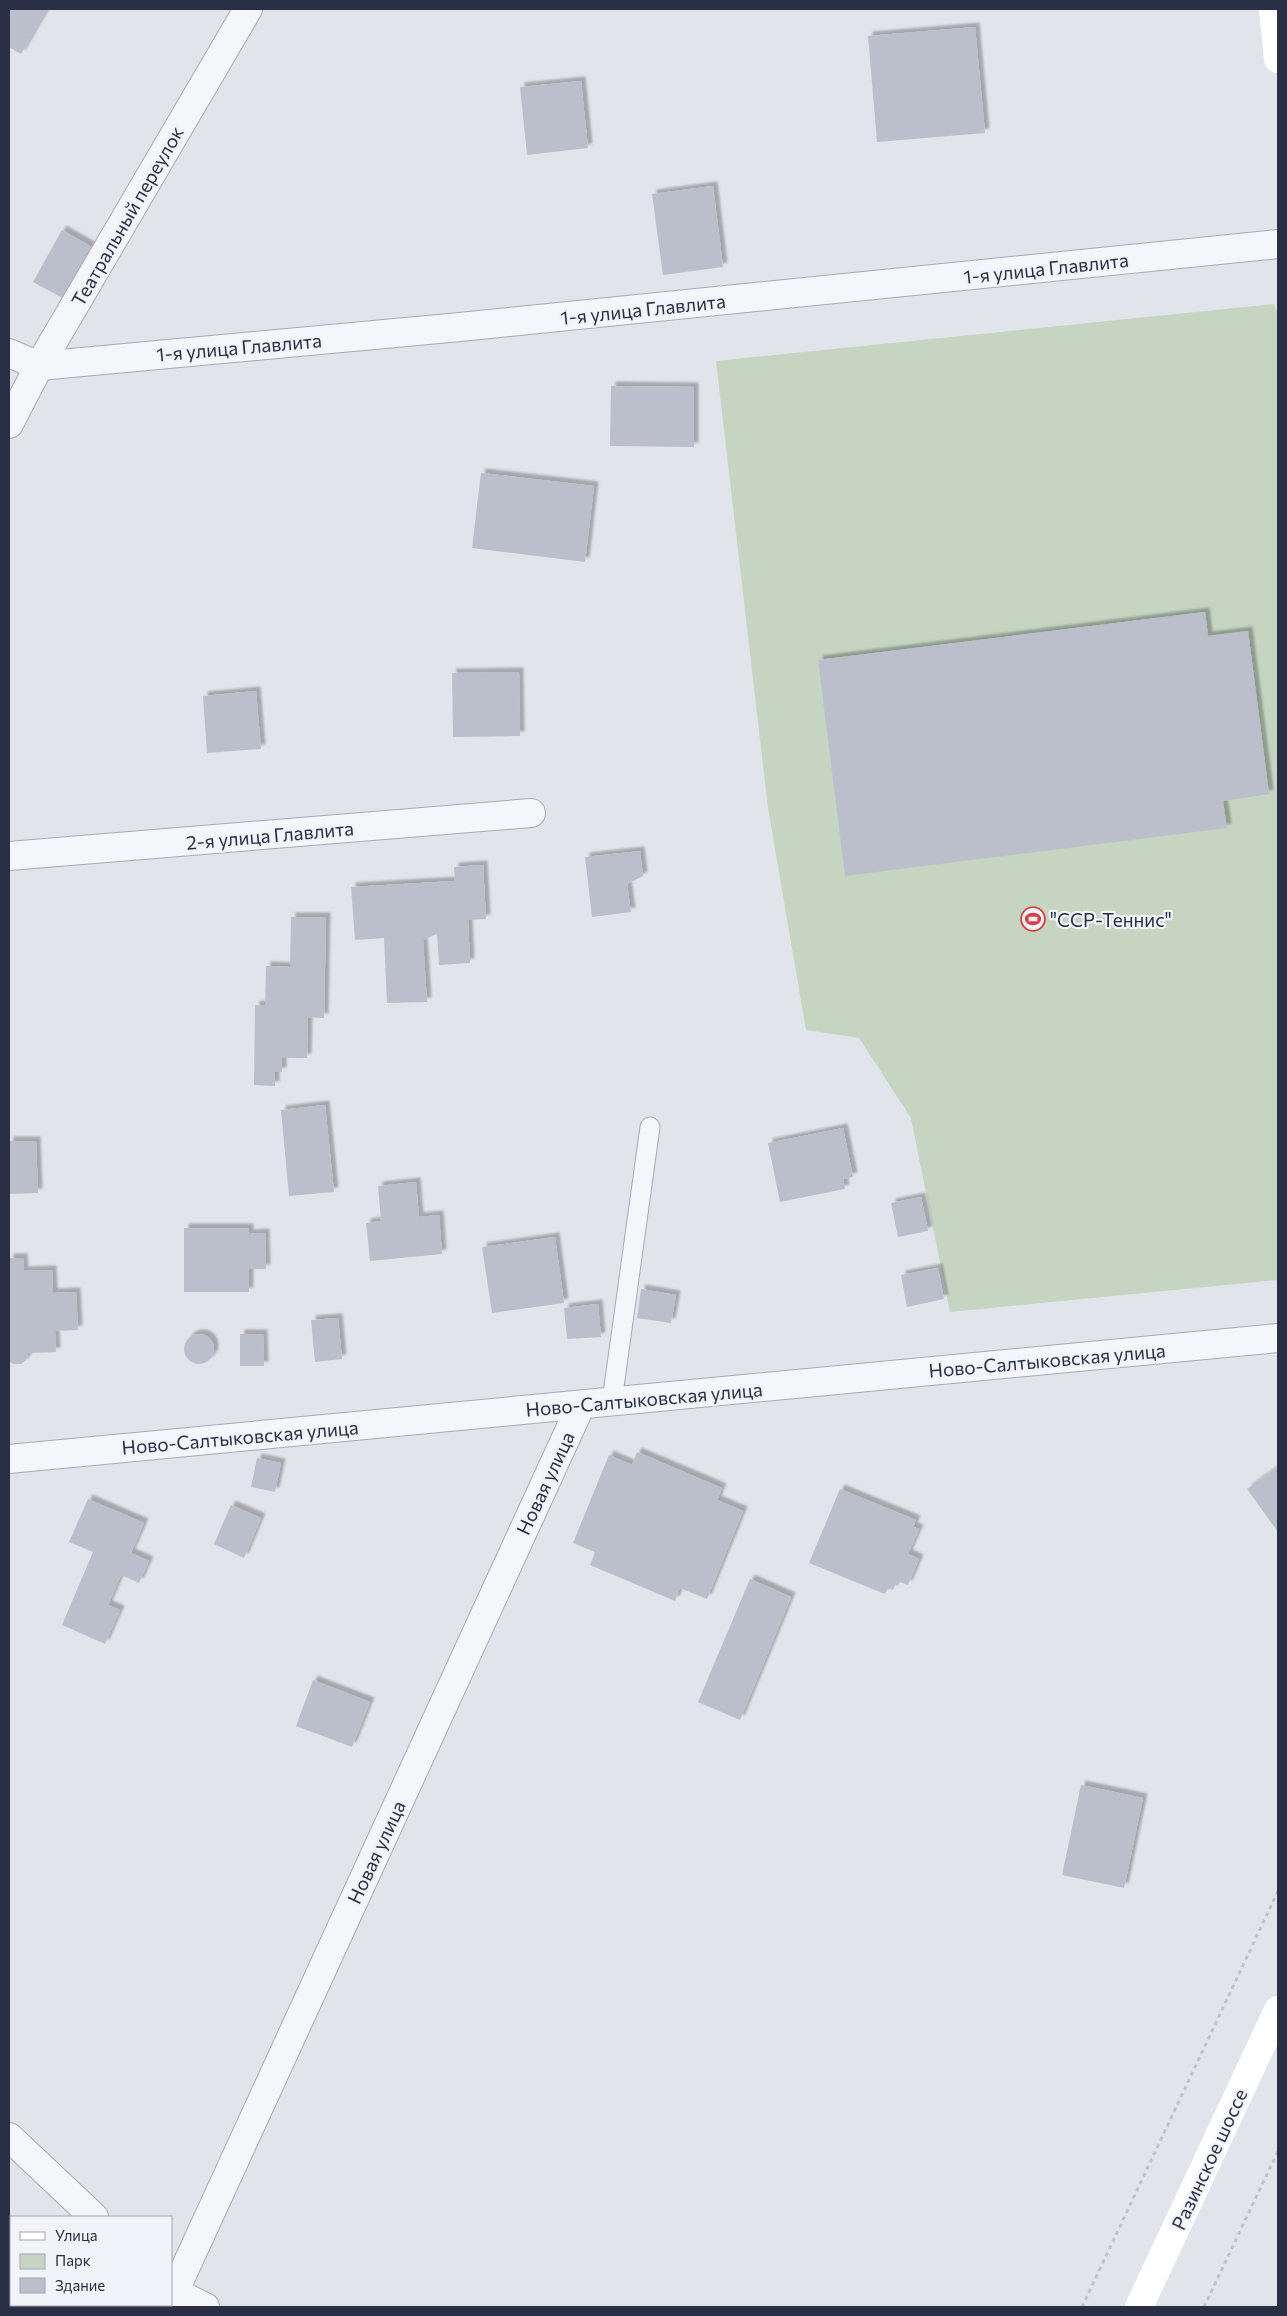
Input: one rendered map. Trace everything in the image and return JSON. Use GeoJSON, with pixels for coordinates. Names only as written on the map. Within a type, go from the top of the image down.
{"type":"FeatureCollection","features":[{"type":"Feature","properties":{"kind":"main road"},"geometry":{"type":"LineString","coordinates":[[1273,9],[1278,59]]}},
{"type":"Feature","properties":{"kind":"main road","name":"Разинское шоссе"},"geometry":{"type":"LineString","coordinates":[[1139,2307],[1278,2010]]}},
{"type":"Feature","properties":{"kind":"street","name":"Театральный переулок"},"geometry":{"type":"LineString","coordinates":[[9,424],[39,366],[248,9]]}},
{"type":"Feature","properties":{"kind":"street","name":"1-я улица Главлита"},"geometry":{"type":"LineString","coordinates":[[9,353],[39,366],[460,327],[1278,244]]}},
{"type":"Feature","properties":{"kind":"street","name":"2-я улица Главлита"},"geometry":{"type":"LineString","coordinates":[[9,856],[532,813]]}},
{"type":"Feature","properties":{"kind":"street","name":"Ново-Салтыковская улица"},"geometry":{"type":"LineString","coordinates":[[10,1461],[581,1404],[1278,1338]]}},
{"type":"Feature","properties":{"kind":"street","name":"Новая улица"},"geometry":{"type":"LineString","coordinates":[[172,2289],[581,1404]]}},
{"type":"Feature","properties":{"kind":"street"},"geometry":{"type":"LineString","coordinates":[[9,2138],[93,2216]]}},
{"type":"Feature","properties":{"kind":"street"},"geometry":{"type":"LineString","coordinates":[[172,2301],[205,2307]]}},
{"type":"Feature","properties":{"kind":"lane"},"geometry":{"type":"LineString","coordinates":[[612,1402],[650,1127]]}},
{"type":"Feature","properties":{"kind":"path"},"geometry":{"type":"LineString","coordinates":[[1082,2307],[1278,1891]]}},
{"type":"Feature","properties":{"kind":"path"},"geometry":{"type":"LineString","coordinates":[[1204,2307],[1278,2151]]}},
{"type":"Feature","properties":{"kind":"green space","name":"\"ССР-Теннис\""},"geometry":{"type":"Polygon","coordinates":[[[1274,304],[1278,314],[1278,1280],[950,1312],[911,1118],[859,1038],[806,1030],[768,808],[716,361],[1274,304]]]}},
{"type":"Feature","properties":{"kind":"building"},"geometry":{"type":"Polygon","coordinates":[[[9,9],[47,9],[21,54],[9,47],[9,9]]]}},
{"type":"Feature","properties":{"kind":"building"},"geometry":{"type":"Polygon","coordinates":[[[975,27],[985,133],[877,142],[868,36],[975,27]]]}},
{"type":"Feature","properties":{"kind":"building"},"geometry":{"type":"Polygon","coordinates":[[[581,81],[588,148],[527,155],[520,87],[581,81]]]}},
{"type":"Feature","properties":{"kind":"building"},"geometry":{"type":"Polygon","coordinates":[[[713,186],[723,267],[663,275],[652,194],[713,186]]]}},
{"type":"Feature","properties":{"kind":"building"},"geometry":{"type":"Polygon","coordinates":[[[62,230],[97,250],[68,301],[33,282],[62,230]]]}},
{"type":"Feature","properties":{"kind":"building"},"geometry":{"type":"Polygon","coordinates":[[[611,386],[694,387],[694,447],[610,446],[611,386]]]}},
{"type":"Feature","properties":{"kind":"building"},"geometry":{"type":"Polygon","coordinates":[[[481,473],[594,486],[585,562],[472,548],[481,473]]]}},
{"type":"Feature","properties":{"kind":"building"},"geometry":{"type":"Polygon","coordinates":[[[1205,612],[1208,636],[1248,631],[1269,794],[1223,801],[1227,828],[845,876],[818,660],[1205,612]]]}},
{"type":"Feature","properties":{"kind":"building"},"geometry":{"type":"Polygon","coordinates":[[[519,672],[520,736],[453,737],[452,673],[519,672]]]}},
{"type":"Feature","properties":{"kind":"building"},"geometry":{"type":"Polygon","coordinates":[[[256,691],[261,749],[207,753],[203,696],[256,691]]]}},
{"type":"Feature","properties":{"kind":"building"},"geometry":{"type":"Polygon","coordinates":[[[640,851],[643,876],[627,884],[631,912],[592,917],[585,857],[640,851]]]}},
{"type":"Feature","properties":{"kind":"building"},"geometry":{"type":"Polygon","coordinates":[[[483,865],[486,919],[468,920],[470,963],[439,965],[437,934],[423,940],[427,1002],[387,1003],[384,938],[355,940],[351,887],[455,881],[454,867],[483,865]]]}},
{"type":"Feature","properties":{"kind":"building"},"geometry":{"type":"Polygon","coordinates":[[[291,917],[326,917],[324,1018],[308,1017],[307,1058],[282,1058],[282,1072],[275,1072],[275,1086],[254,1085],[255,1005],[265,1006],[266,966],[290,967],[291,917]]]}},
{"type":"Feature","properties":{"kind":"building"},"geometry":{"type":"Polygon","coordinates":[[[325,1105],[334,1192],[289,1196],[281,1110],[325,1105]]]}},
{"type":"Feature","properties":{"kind":"building"},"geometry":{"type":"Polygon","coordinates":[[[843,1128],[853,1177],[843,1179],[845,1189],[780,1202],[768,1143],[843,1128]]]}},
{"type":"Feature","properties":{"kind":"building"},"geometry":{"type":"Polygon","coordinates":[[[9,1141],[36,1141],[38,1193],[9,1194],[9,1141]]]}},
{"type":"Feature","properties":{"kind":"building"},"geometry":{"type":"Polygon","coordinates":[[[416,1182],[419,1217],[439,1215],[442,1254],[370,1261],[366,1223],[381,1221],[378,1186],[416,1182]]]}},
{"type":"Feature","properties":{"kind":"building"},"geometry":{"type":"Polygon","coordinates":[[[921,1197],[928,1231],[898,1237],[891,1203],[921,1197]]]}},
{"type":"Feature","properties":{"kind":"building"},"geometry":{"type":"Polygon","coordinates":[[[184,1228],[249,1228],[249,1234],[265,1233],[266,1269],[249,1269],[249,1292],[184,1292],[184,1228]]]}},
{"type":"Feature","properties":{"kind":"building"},"geometry":{"type":"Polygon","coordinates":[[[555,1237],[564,1303],[492,1313],[482,1247],[555,1237]]]}},
{"type":"Feature","properties":{"kind":"building"},"geometry":{"type":"Polygon","coordinates":[[[9,1258],[23,1258],[24,1271],[52,1270],[53,1293],[76,1292],[78,1330],[55,1331],[56,1352],[28,1353],[26,1360],[21,1364],[13,1364],[9,1361],[9,1258]]]}},
{"type":"Feature","properties":{"kind":"building"},"geometry":{"type":"Polygon","coordinates":[[[938,1268],[944,1299],[907,1307],[901,1275],[938,1268]]]}},
{"type":"Feature","properties":{"kind":"building"},"geometry":{"type":"Polygon","coordinates":[[[641,1289],[676,1295],[671,1323],[637,1318],[641,1289]]]}},
{"type":"Feature","properties":{"kind":"building"},"geometry":{"type":"Polygon","coordinates":[[[598,1304],[601,1337],[567,1339],[564,1308],[598,1304]]]}},
{"type":"Feature","properties":{"kind":"building"},"geometry":{"type":"Polygon","coordinates":[[[338,1318],[342,1359],[315,1362],[311,1320],[338,1318]]]}},
{"type":"Feature","properties":{"kind":"building"},"geometry":{"type":"Polygon","coordinates":[[[199,1334],[210,1338],[214,1349],[210,1360],[199,1364],[188,1360],[184,1349],[188,1338],[199,1334]]]}},
{"type":"Feature","properties":{"kind":"building"},"geometry":{"type":"Polygon","coordinates":[[[240,1334],[263,1334],[264,1366],[240,1366],[240,1334]]]}},
{"type":"Feature","properties":{"kind":"building"},"geometry":{"type":"Polygon","coordinates":[[[637,1452],[722,1488],[717,1500],[743,1511],[707,1599],[680,1588],[675,1601],[590,1565],[595,1552],[573,1543],[609,1455],[632,1465],[637,1452]]]}},
{"type":"Feature","properties":{"kind":"building"},"geometry":{"type":"Polygon","coordinates":[[[257,1458],[281,1463],[275,1492],[251,1487],[257,1458]]]}},
{"type":"Feature","properties":{"kind":"building"},"geometry":{"type":"Polygon","coordinates":[[[1278,1467],[1278,1532],[1247,1489],[1278,1467]]]}},
{"type":"Feature","properties":{"kind":"building"},"geometry":{"type":"Polygon","coordinates":[[[840,1489],[916,1520],[913,1527],[919,1529],[908,1554],[919,1559],[908,1585],[897,1581],[893,1590],[888,1588],[885,1594],[809,1563],[840,1489]]]}},
{"type":"Feature","properties":{"kind":"building"},"geometry":{"type":"Polygon","coordinates":[[[88,1499],[144,1523],[131,1553],[149,1561],[139,1583],[121,1575],[108,1605],[120,1610],[105,1644],[62,1625],[93,1552],[69,1542],[88,1499]]]}},
{"type":"Feature","properties":{"kind":"building"},"geometry":{"type":"Polygon","coordinates":[[[231,1505],[261,1518],[244,1558],[214,1544],[231,1505]]]}},
{"type":"Feature","properties":{"kind":"building"},"geometry":{"type":"Polygon","coordinates":[[[750,1579],[791,1597],[740,1720],[698,1702],[750,1579]]]}},
{"type":"Feature","properties":{"kind":"building"},"geometry":{"type":"Polygon","coordinates":[[[313,1680],[370,1702],[352,1747],[296,1726],[313,1680]]]}},
{"type":"Feature","properties":{"kind":"building"},"geometry":{"type":"Polygon","coordinates":[[[1081,1785],[1143,1798],[1124,1888],[1062,1875],[1081,1785]]]}},
{"type":"Feature","properties":{"kind":"place","name":"\"ССР-Теннис\""},"geometry":{"type":"Point","coordinates":[1033,919]}}]}
